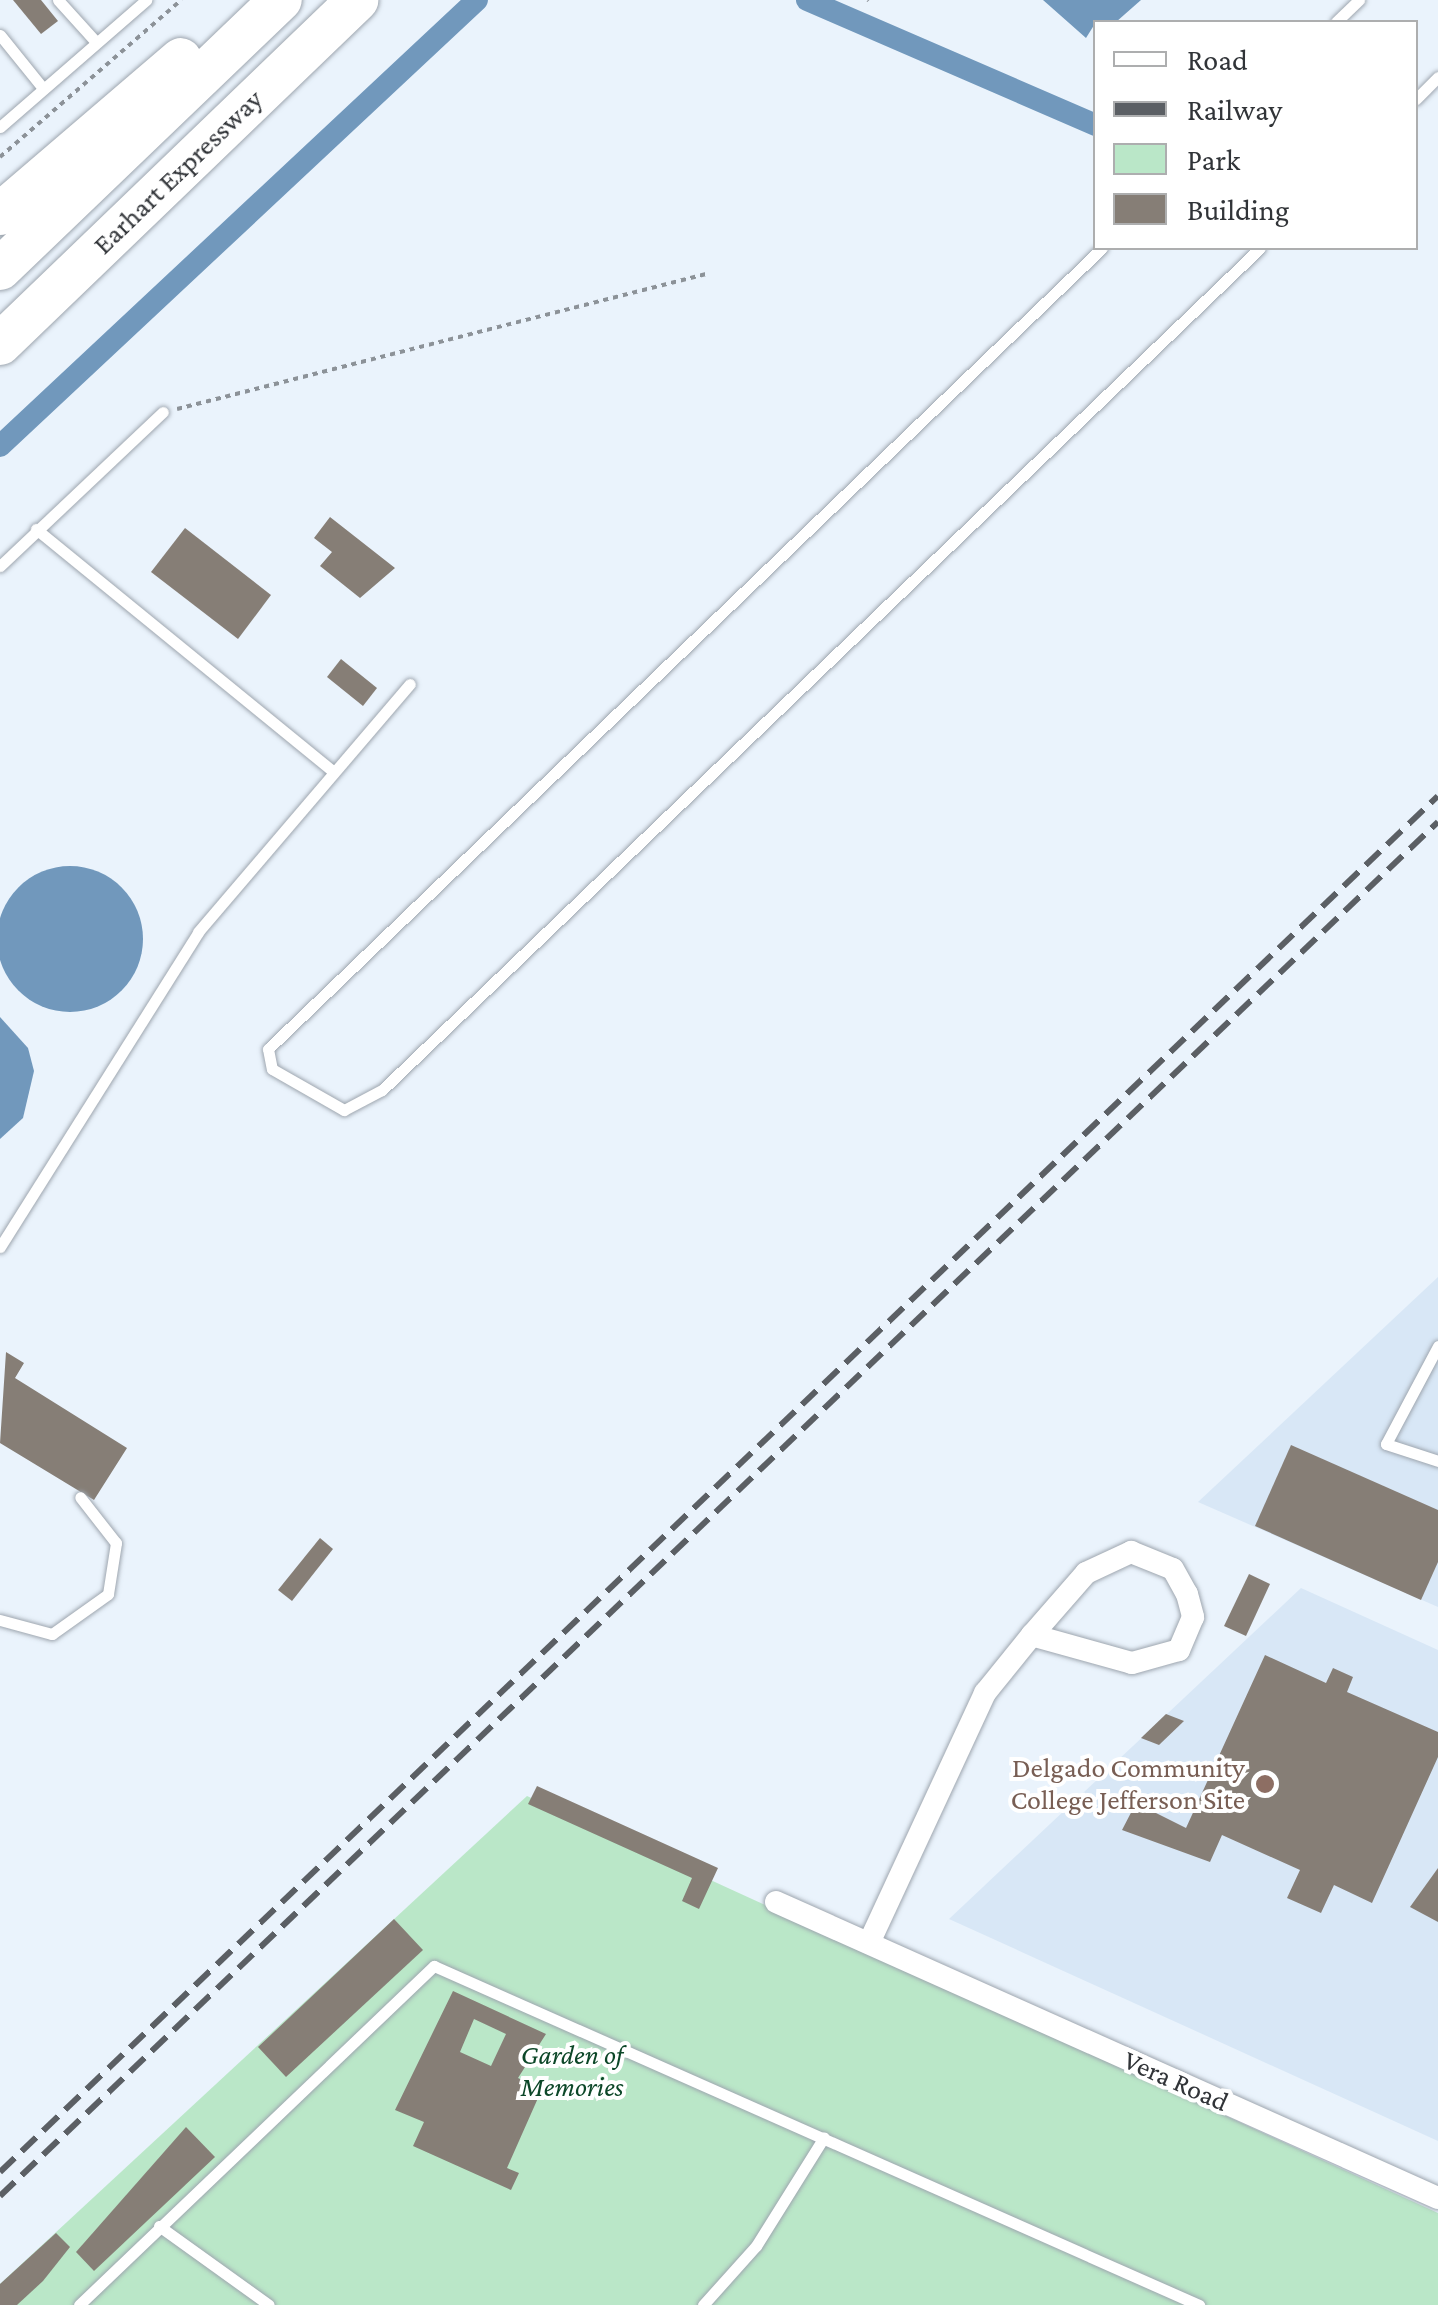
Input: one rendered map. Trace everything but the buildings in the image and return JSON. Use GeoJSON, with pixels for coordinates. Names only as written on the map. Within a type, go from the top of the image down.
{"type":"FeatureCollection","features":[{"type":"Feature","properties":{"kind":"highway"},"geometry":{"type":"LineString","coordinates":[[0,214],[249,0]]}},
{"type":"Feature","properties":{"kind":"highway","name":"Earhart Expressway"},"geometry":{"type":"LineString","coordinates":[[0,269],[281,0]]}},
{"type":"Feature","properties":{"kind":"highway","name":"Earhart Expressway"},"geometry":{"type":"LineString","coordinates":[[0,344],[356,0]]}},
{"type":"Feature","properties":{"kind":"street"},"geometry":{"type":"LineString","coordinates":[[869,1943],[985,1693],[1032,1635],[1086,1573],[1132,1552],[1172,1569],[1193,1616],[1179,1650],[1154,1663],[1032,1635]]}},
{"type":"Feature","properties":{"kind":"street","name":"Vera Road"},"geometry":{"type":"LineString","coordinates":[[776,1902],[1438,2198]]}},
{"type":"Feature","properties":{"kind":"lane"},"geometry":{"type":"LineString","coordinates":[[58,0],[96,42]]}},
{"type":"Feature","properties":{"kind":"lane"},"geometry":{"type":"LineString","coordinates":[[0,127],[146,0]]}},
{"type":"Feature","properties":{"kind":"lane"},"geometry":{"type":"LineString","coordinates":[[1338,20],[1359,0]]}},
{"type":"Feature","properties":{"kind":"lane"},"geometry":{"type":"LineString","coordinates":[[0,35],[42,87]]}},
{"type":"Feature","properties":{"kind":"lane"},"geometry":{"type":"LineString","coordinates":[[1418,96],[1438,77]]}},
{"type":"Feature","properties":{"kind":"lane"},"geometry":{"type":"LineString","coordinates":[[1100,250],[268,1049],[272,1069],[344,1110],[382,1090],[1258,250]]}},
{"type":"Feature","properties":{"kind":"lane"},"geometry":{"type":"LineString","coordinates":[[0,566],[163,412]]}},
{"type":"Feature","properties":{"kind":"lane"},"geometry":{"type":"LineString","coordinates":[[36,530],[330,769]]}},
{"type":"Feature","properties":{"kind":"lane"},"geometry":{"type":"LineString","coordinates":[[0,1247],[198,932],[330,769],[410,684]]}},
{"type":"Feature","properties":{"kind":"lane"},"geometry":{"type":"LineString","coordinates":[[1438,1346],[1386,1444],[1438,1461]]}},
{"type":"Feature","properties":{"kind":"lane"},"geometry":{"type":"LineString","coordinates":[[0,1620],[52,1634],[108,1594],[116,1543],[80,1497]]}},
{"type":"Feature","properties":{"kind":"lane"},"geometry":{"type":"LineString","coordinates":[[79,2305],[434,1966],[1199,2305]]}},
{"type":"Feature","properties":{"kind":"lane"},"geometry":{"type":"LineString","coordinates":[[703,2305],[756,2246],[824,2137]]}},
{"type":"Feature","properties":{"kind":"lane"},"geometry":{"type":"LineString","coordinates":[[159,2226],[269,2305]]}},
{"type":"Feature","properties":{"kind":"path"},"geometry":{"type":"LineString","coordinates":[[0,157],[180,0]]}},
{"type":"Feature","properties":{"kind":"path"},"geometry":{"type":"LineString","coordinates":[[163,412],[706,274]]}},
{"type":"Feature","properties":{"kind":"shaded area"},"geometry":{"type":"Polygon","coordinates":[[[1438,1277],[1438,1607],[1198,1502],[1438,1277]]]}},
{"type":"Feature","properties":{"kind":"shaded area","name":"Delgado Community College Jefferson Site"},"geometry":{"type":"Polygon","coordinates":[[[1301,1588],[1438,1650],[1438,2141],[949,1919],[1301,1588]]]}},
{"type":"Feature","properties":{"kind":"green space","name":"Garden of Memories"},"geometry":{"type":"Polygon","coordinates":[[[527,1796],[1438,2213],[1438,2305],[0,2305],[0,2284],[527,1796]]]}},
{"type":"Feature","properties":{"kind":"water"},"geometry":{"type":"Polygon","coordinates":[[[1043,0],[1141,0],[1118,20],[1093,20],[1086,38],[1043,0]]]}},
{"type":"Feature","properties":{"kind":"water"},"geometry":{"type":"Polygon","coordinates":[[[56,867],[84,867],[111,878],[131,898],[142,925],[142,953],[131,980],[111,1000],[84,1011],[56,1011],[29,1000],[9,980],[-1,956],[-1,922],[9,898],[29,878],[56,867]]]}},
{"type":"Feature","properties":{"kind":"water"},"geometry":{"type":"Polygon","coordinates":[[[0,1017],[28,1048],[34,1071],[23,1118],[0,1139],[0,1017]]]}},
{"type":"Feature","properties":{"kind":"waterway"},"geometry":{"type":"LineString","coordinates":[[0,446],[477,0]]}},
{"type":"Feature","properties":{"kind":"waterway"},"geometry":{"type":"LineString","coordinates":[[807,0],[1093,124]]}},
{"type":"Feature","properties":{"kind":"railway"},"geometry":{"type":"LineString","coordinates":[[0,2172],[1438,796]]}},
{"type":"Feature","properties":{"kind":"railway"},"geometry":{"type":"LineString","coordinates":[[0,2196],[1438,822]]}},
{"type":"Feature","properties":{"kind":"place","name":"Delgado Community College Jefferson Site"},"geometry":{"type":"Point","coordinates":[1265,1784]}}]}
